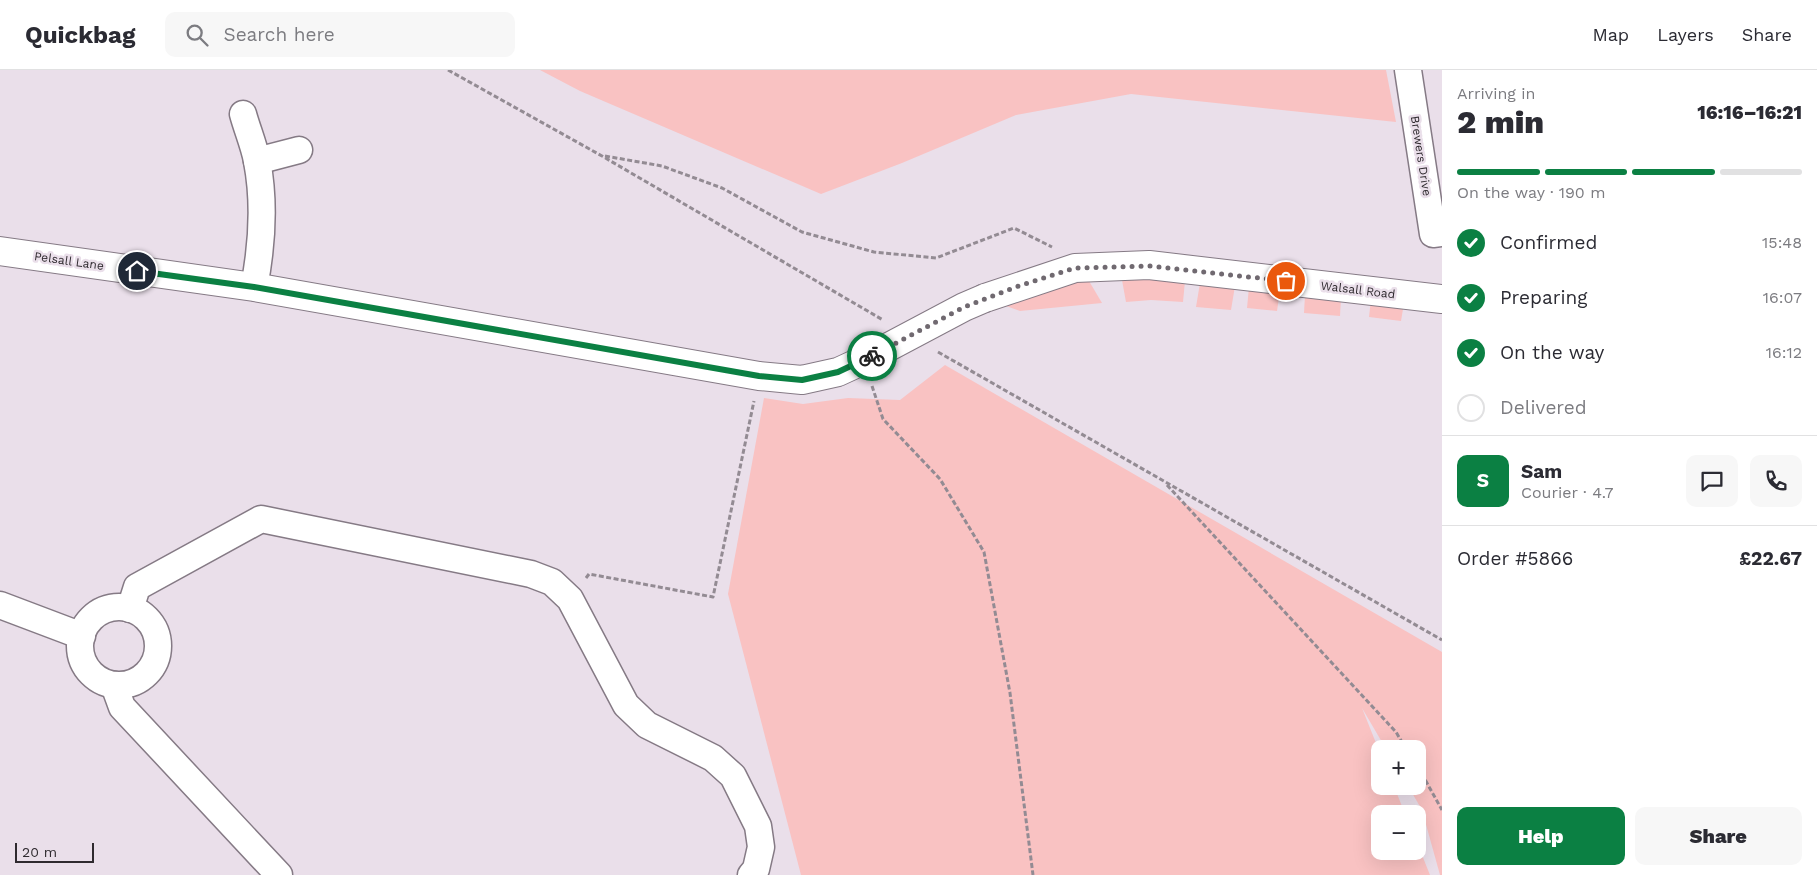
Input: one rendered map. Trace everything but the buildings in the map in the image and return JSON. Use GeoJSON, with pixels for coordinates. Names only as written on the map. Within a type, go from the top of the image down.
{"type":"FeatureCollection","features":[{"type":"Feature","properties":{"kind":"main road","name":"Pelsall Lane"},"geometry":{"type":"LineString","coordinates":[[0,252],[254,287],[759,376]]}},
{"type":"Feature","properties":{"kind":"main road","name":"Walsall Road"},"geometry":{"type":"LineString","coordinates":[[759,376],[802,380],[838,372],[863,361],[964,307],[985,298],[1075,268],[1149,266],[1442,300]]}},
{"type":"Feature","properties":{"kind":"street","name":"Brewers Drive"},"geometry":{"type":"LineString","coordinates":[[1408,70],[1434,234],[1442,233]]}},
{"type":"Feature","properties":{"kind":"street"},"geometry":{"type":"LineString","coordinates":[[243,114],[257,161],[262,209],[260,255],[254,287]]}},
{"type":"Feature","properties":{"kind":"street"},"geometry":{"type":"LineString","coordinates":[[257,161],[300,150]]}},
{"type":"Feature","properties":{"kind":"street"},"geometry":{"type":"LineString","coordinates":[[130,609],[137,587],[261,519],[531,574],[552,582],[570,599],[626,704],[647,725],[713,758],[733,776],[758,826],[761,847],[756,869],[751,875]]}},
{"type":"Feature","properties":{"kind":"street"},"geometry":{"type":"LineString","coordinates":[[0,605],[82,636]]}},
{"type":"Feature","properties":{"kind":"street"},"geometry":{"type":"LineString","coordinates":[[130,609],[146,618],[156,633],[158,646],[156,659],[150,670],[140,679],[128,684],[114,685],[102,681],[91,673],[84,662],[81,649],[82,636],[91,620],[106,610],[130,609]]}},
{"type":"Feature","properties":{"kind":"street"},"geometry":{"type":"LineString","coordinates":[[114,685],[122,707],[279,875]]}},
{"type":"Feature","properties":{"kind":"path"},"geometry":{"type":"LineString","coordinates":[[448,70],[602,156],[886,322]]}},
{"type":"Feature","properties":{"kind":"path"},"geometry":{"type":"LineString","coordinates":[[602,156],[662,166],[697,178],[722,188],[802,232],[874,252],[936,258],[1014,228],[1055,249],[1075,268]]}},
{"type":"Feature","properties":{"kind":"path"},"geometry":{"type":"LineString","coordinates":[[937,352],[1442,640]]}},
{"type":"Feature","properties":{"kind":"path"},"geometry":{"type":"LineString","coordinates":[[863,361],[884,419],[940,479],[984,552],[1010,693],[1033,875]]}},
{"type":"Feature","properties":{"kind":"path"},"geometry":{"type":"LineString","coordinates":[[570,599],[589,574],[713,597],[759,376]]}},
{"type":"Feature","properties":{"kind":"path"},"geometry":{"type":"LineString","coordinates":[[1164,482],[1396,732],[1401,740]]}},
{"type":"Feature","properties":{"kind":"path"},"geometry":{"type":"LineString","coordinates":[[1426,781],[1442,810]]}},
{"type":"Feature","properties":{"kind":"shaded area"},"geometry":{"type":"Polygon","coordinates":[[[540,70],[1386,70],[1396,122],[1131,94],[1016,115],[902,163],[821,194],[580,91],[540,70]]]}},
{"type":"Feature","properties":{"kind":"shaded area"},"geometry":{"type":"Polygon","coordinates":[[[1145,277],[1185,281],[1183,302],[1151,300],[1126,302],[1122,280],[1145,277]]]}},
{"type":"Feature","properties":{"kind":"shaded area"},"geometry":{"type":"Polygon","coordinates":[[[1089,281],[1102,303],[1020,311],[989,300],[1053,284],[1089,281]]]}},
{"type":"Feature","properties":{"kind":"shaded area"},"geometry":{"type":"Polygon","coordinates":[[[1200,283],[1235,286],[1231,310],[1196,307],[1200,283]]]}},
{"type":"Feature","properties":{"kind":"shaded area"},"geometry":{"type":"Polygon","coordinates":[[[1249,287],[1280,291],[1277,311],[1247,308],[1249,287]]]}},
{"type":"Feature","properties":{"kind":"shaded area"},"geometry":{"type":"Polygon","coordinates":[[[1305,295],[1341,298],[1340,316],[1304,313],[1305,295]]]}},
{"type":"Feature","properties":{"kind":"shaded area"},"geometry":{"type":"Polygon","coordinates":[[[1371,299],[1404,303],[1401,321],[1369,317],[1371,299]]]}},
{"type":"Feature","properties":{"kind":"shaded area"},"geometry":{"type":"Polygon","coordinates":[[[945,365],[1442,652],[1442,875],[1440,875],[1426,824],[1426,805],[1419,805],[1413,795],[1426,795],[1426,740],[1381,740],[1362,708],[1375,740],[1371,740],[1371,795],[1398,795],[1401,805],[1371,805],[1371,860],[1424,860],[1430,875],[801,875],[728,594],[764,398],[803,404],[848,398],[900,400],[945,365]]]}},
{"type":"Feature","properties":{"kind":"way so far"},"geometry":{"type":"LineString","coordinates":[[872,356],[964,307],[1016,287],[1075,268],[1149,266],[1286,281]]}},
{"type":"Feature","properties":{"kind":"route"},"geometry":{"type":"LineString","coordinates":[[137,271],[254,287],[759,376],[802,380],[838,372],[872,356]]}}]}
